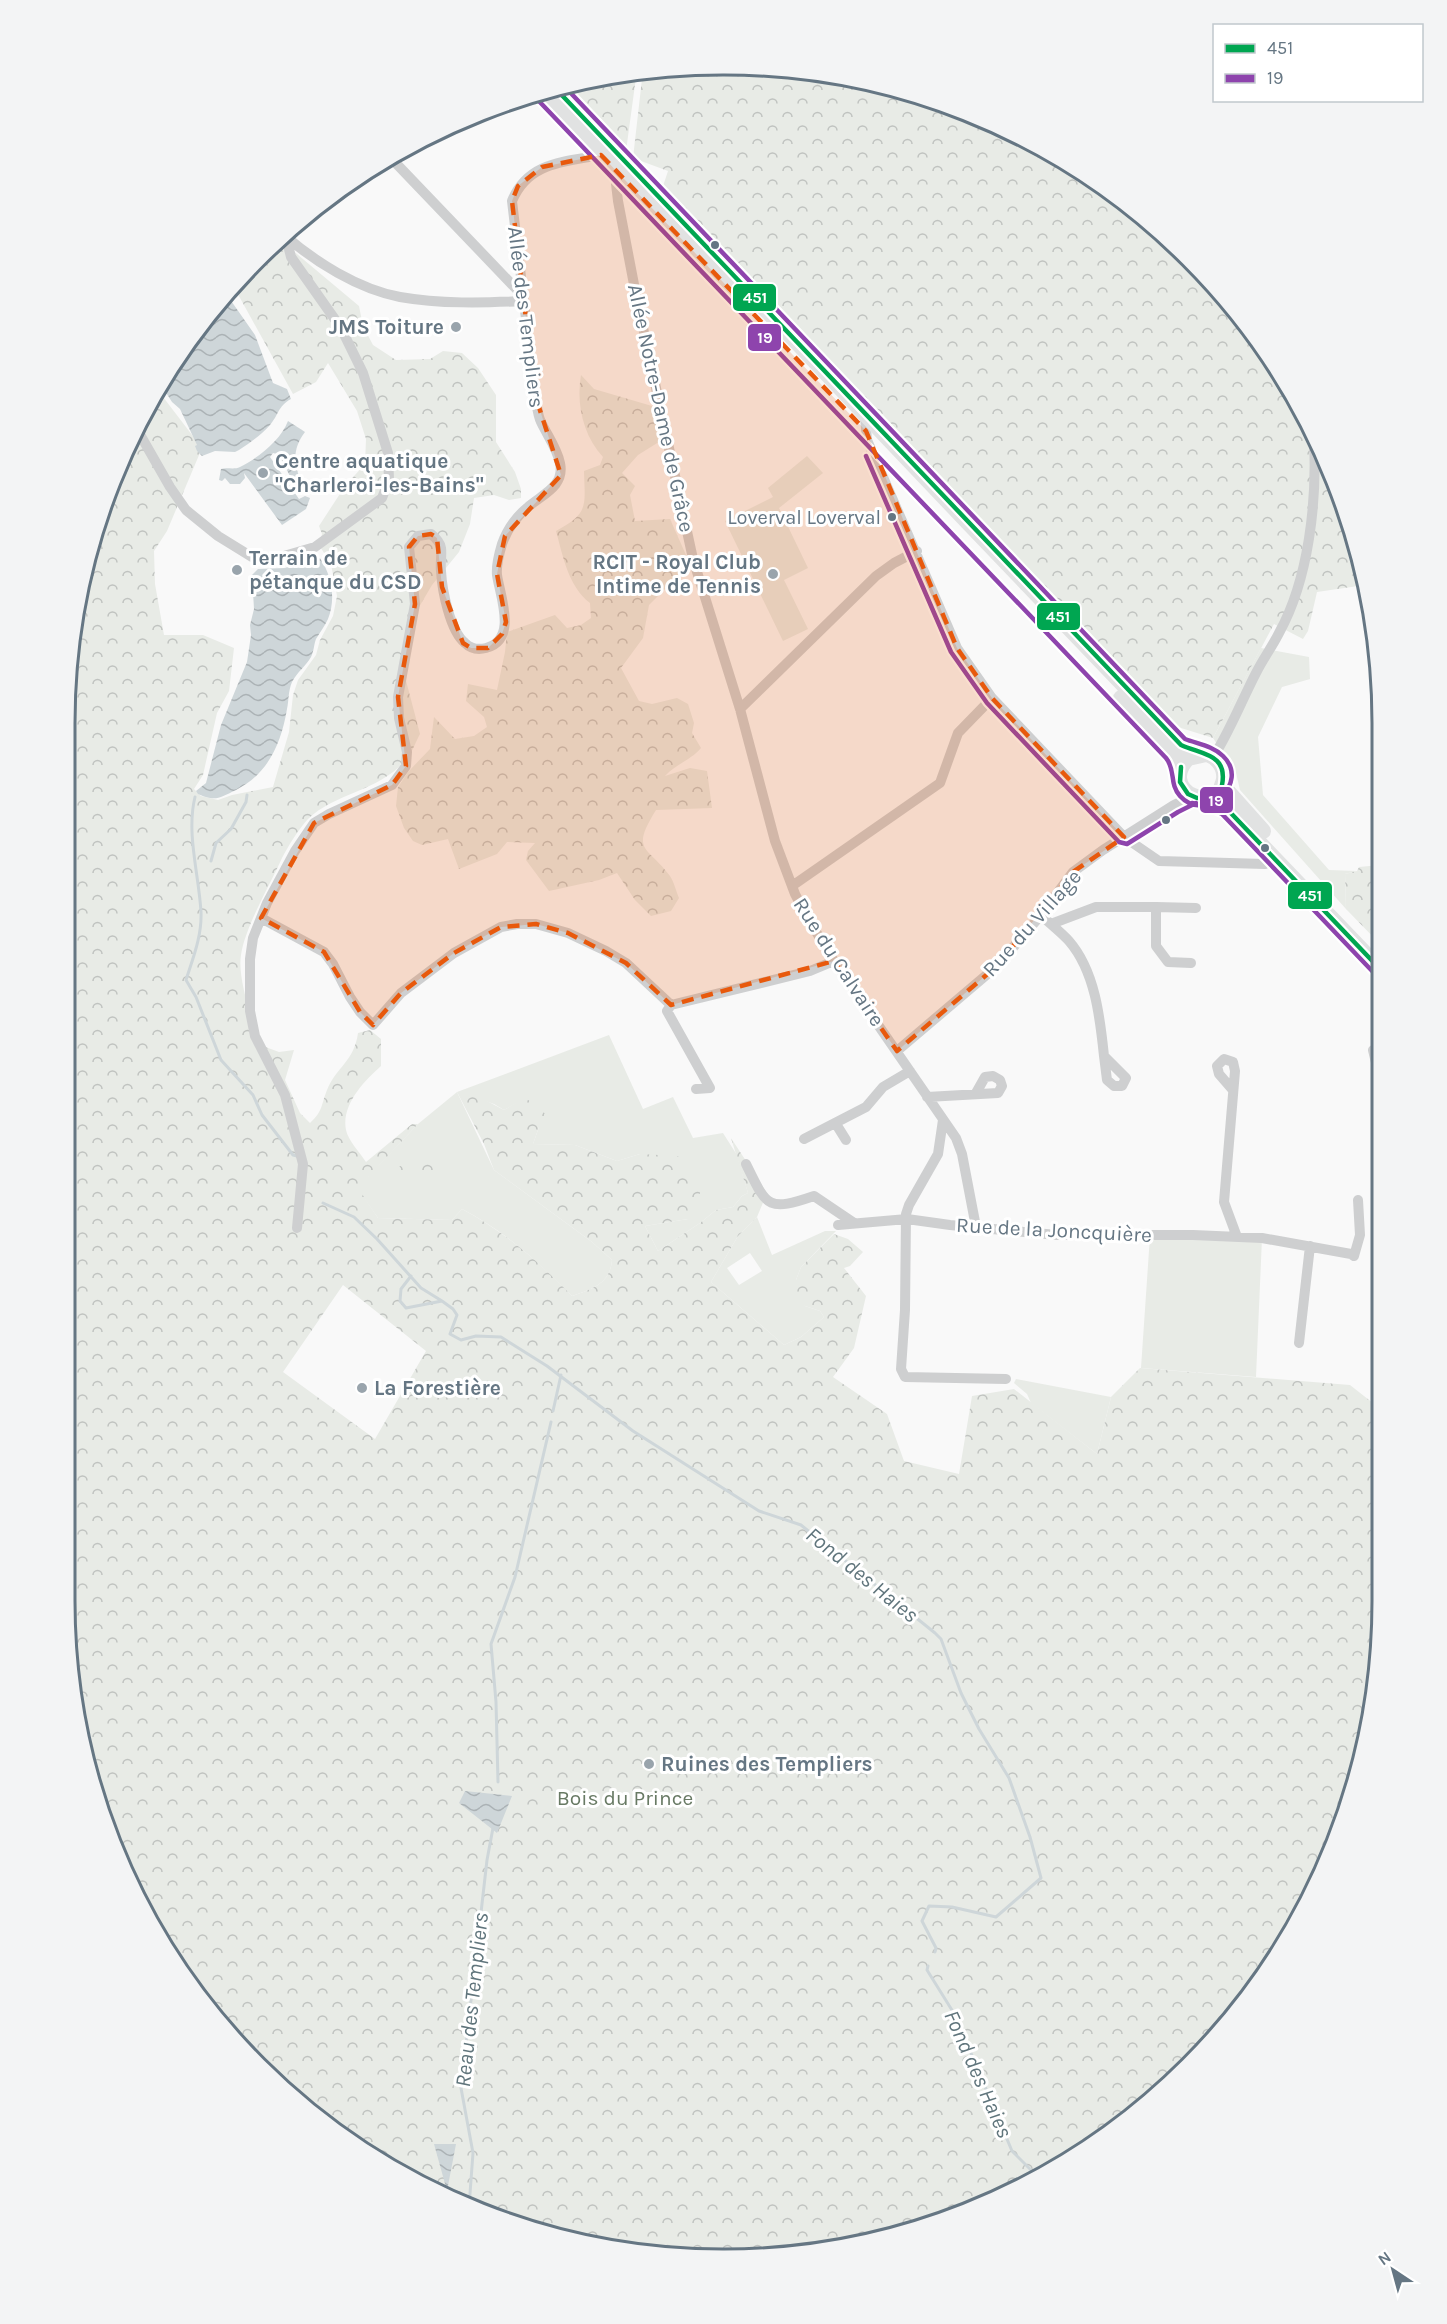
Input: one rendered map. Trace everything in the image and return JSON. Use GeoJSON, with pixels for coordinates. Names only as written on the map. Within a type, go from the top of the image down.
{"type":"FeatureCollection","features":[{"type":"Feature","properties":{"kind":"main road"},"geometry":{"type":"LineString","coordinates":[[561,96],[606,151]]}},
{"type":"Feature","properties":{"kind":"main road"},"geometry":{"type":"LineString","coordinates":[[548,99],[626,171],[866,424],[1172,753],[1181,767]]}},
{"type":"Feature","properties":{"kind":"main road"},"geometry":{"type":"LineString","coordinates":[[866,424],[1181,745],[1211,756],[1224,771],[1222,785],[1215,794],[1193,793]]}},
{"type":"Feature","properties":{"kind":"main road"},"geometry":{"type":"LineString","coordinates":[[1211,756],[1188,758],[1181,767],[1179,777],[1193,793],[1226,808],[1372,961]]}},
{"type":"Feature","properties":{"kind":"main road"},"geometry":{"type":"LineString","coordinates":[[1222,785],[1372,944]]}},
{"type":"Feature","properties":{"kind":"street","name":"Allée des Templiers"},"geometry":{"type":"LineString","coordinates":[[297,1228],[303,1164],[285,1095],[259,1045],[250,1011],[250,959],[253,938],[295,851],[314,823],[392,785],[406,765],[407,752],[399,718],[398,697],[415,604],[409,547],[418,536],[425,533],[437,538],[441,549],[442,587],[457,634],[463,643],[471,648],[488,648],[502,634],[506,622],[497,574],[505,536],[528,507],[548,494],[561,475],[557,452],[540,420],[512,201],[518,186],[530,174],[542,167],[606,151]]}},
{"type":"Feature","properties":{"kind":"street"},"geometry":{"type":"LineString","coordinates":[[396,164],[523,298]]}},
{"type":"Feature","properties":{"kind":"street","name":"Allée Notre-Dame de Grâce"},"geometry":{"type":"LineString","coordinates":[[626,171],[616,184],[637,300],[693,559],[740,709]]}},
{"type":"Feature","properties":{"kind":"street"},"geometry":{"type":"LineString","coordinates":[[291,240],[329,268],[365,286],[399,297],[489,303],[523,298]]}},
{"type":"Feature","properties":{"kind":"street"},"geometry":{"type":"LineString","coordinates":[[142,438],[186,510],[218,536],[252,557],[277,558],[315,547],[382,498],[386,491],[390,470],[388,453],[357,358],[340,328],[291,257],[287,244]]}},
{"type":"Feature","properties":{"kind":"street"},"geometry":{"type":"LineString","coordinates":[[866,424],[867,440],[917,551],[957,648],[992,698],[1124,837],[1159,861],[1265,864]]}},
{"type":"Feature","properties":{"kind":"street"},"geometry":{"type":"LineString","coordinates":[[1211,756],[1217,751],[1257,671],[1280,632],[1302,570],[1311,522],[1315,457]]}},
{"type":"Feature","properties":{"kind":"street"},"geometry":{"type":"LineString","coordinates":[[740,709],[876,576],[917,551]]}},
{"type":"Feature","properties":{"kind":"street"},"geometry":{"type":"LineString","coordinates":[[792,886],[940,783],[958,733],[992,698]]}},
{"type":"Feature","properties":{"kind":"street","name":"Rue du Calvaire"},"geometry":{"type":"LineString","coordinates":[[740,709],[775,841],[792,886],[807,917],[834,961],[956,1138],[962,1154],[976,1227]]}},
{"type":"Feature","properties":{"kind":"street","name":"Rue du Village"},"geometry":{"type":"LineString","coordinates":[[897,1051],[997,966],[1041,915],[1073,872],[1103,850],[1193,793]]}},
{"type":"Feature","properties":{"kind":"street"},"geometry":{"type":"LineString","coordinates":[[1051,924],[1096,907],[1196,908]]}},
{"type":"Feature","properties":{"kind":"street"},"geometry":{"type":"LineString","coordinates":[[1156,907],[1156,946],[1168,962],[1191,963]]}},
{"type":"Feature","properties":{"kind":"street"},"geometry":{"type":"LineString","coordinates":[[1041,915],[1070,942],[1088,972],[1100,1019],[1104,1056]]}},
{"type":"Feature","properties":{"kind":"street"},"geometry":{"type":"LineString","coordinates":[[261,918],[324,952],[355,1005],[373,1025],[401,993],[454,953],[501,927],[517,924],[547,927],[568,933],[606,951],[626,963],[671,1005]]}},
{"type":"Feature","properties":{"kind":"street"},"geometry":{"type":"LineString","coordinates":[[696,1089],[710,1088],[667,1011],[671,1005],[810,971],[834,961]]}},
{"type":"Feature","properties":{"kind":"street"},"geometry":{"type":"LineString","coordinates":[[804,1139],[836,1125],[866,1107],[883,1087],[910,1071]]}},
{"type":"Feature","properties":{"kind":"street"},"geometry":{"type":"LineString","coordinates":[[1232,1089],[1224,1202],[1237,1237]]}},
{"type":"Feature","properties":{"kind":"street"},"geometry":{"type":"LineString","coordinates":[[927,1097],[976,1093]]}},
{"type":"Feature","properties":{"kind":"street"},"geometry":{"type":"LineString","coordinates":[[943,1120],[938,1154],[909,1205],[901,1369],[905,1377],[1005,1378]]}},
{"type":"Feature","properties":{"kind":"street"},"geometry":{"type":"LineString","coordinates":[[836,1125],[846,1140]]}},
{"type":"Feature","properties":{"kind":"street"},"geometry":{"type":"LineString","coordinates":[[746,1164],[758,1190],[767,1201],[775,1206],[814,1197],[854,1223]]}},
{"type":"Feature","properties":{"kind":"street","name":"Rue de la Joncquière"},"geometry":{"type":"LineString","coordinates":[[907,1219],[1089,1236],[1262,1238],[1354,1256],[1360,1235],[1359,1200]]}},
{"type":"Feature","properties":{"kind":"street"},"geometry":{"type":"LineString","coordinates":[[838,1225],[907,1219]]}},
{"type":"Feature","properties":{"kind":"street"},"geometry":{"type":"LineString","coordinates":[[1299,1343],[1310,1246]]}},
{"type":"Feature","properties":{"kind":"highlighted area"},"geometry":{"type":"Polygon","coordinates":[[[601,155],[866,431],[957,648],[992,698],[1124,837],[1073,872],[997,966],[897,1051],[834,961],[671,1005],[626,963],[568,933],[536,924],[501,927],[454,953],[401,993],[373,1025],[360,1012],[324,952],[261,918],[314,823],[392,785],[406,766],[398,697],[415,604],[409,547],[418,536],[431,534],[437,538],[442,587],[463,643],[471,648],[488,648],[502,634],[506,622],[497,574],[505,536],[561,475],[535,395],[512,201],[518,186],[542,167],[601,155]]]}},
{"type":"Feature","properties":{"kind":"green space"},"geometry":{"type":"Polygon","coordinates":[[[724,75],[766,76],[808,81],[850,87],[891,97],[972,124],[1048,162],[1084,184],[1151,236],[1211,296],[1263,363],[1285,399],[1323,475],[1338,515],[1357,586],[1317,592],[1308,631],[1303,639],[1274,624],[1213,738],[1181,728],[1161,717],[668,197],[663,186],[668,171],[633,158],[642,81],[681,76],[724,75]]]}},
{"type":"Feature","properties":{"kind":"green space"},"geometry":{"type":"Polygon","coordinates":[[[635,82],[626,151],[570,94],[635,82]]]}},
{"type":"Feature","properties":{"kind":"green space","name":"Bois du Prince"},"geometry":{"type":"Polygon","coordinates":[[[286,245],[359,306],[363,326],[373,345],[396,360],[430,359],[443,351],[462,353],[478,368],[496,395],[496,442],[515,472],[521,489],[521,498],[509,500],[494,495],[474,498],[470,524],[459,552],[432,585],[409,624],[404,673],[420,734],[411,752],[397,769],[385,778],[319,810],[304,823],[285,853],[258,906],[243,944],[240,965],[243,988],[260,1045],[279,1052],[294,1050],[285,1080],[300,1113],[310,1123],[320,1111],[335,1075],[353,1051],[358,1033],[370,1030],[381,1039],[381,1066],[361,1086],[350,1103],[345,1121],[347,1134],[366,1162],[412,1124],[418,1124],[358,1188],[378,1218],[452,1220],[462,1209],[492,1227],[520,1248],[572,1296],[604,1280],[611,1268],[612,1260],[592,1242],[494,1170],[484,1144],[457,1092],[470,1092],[504,1110],[524,1098],[536,1104],[548,1117],[539,1127],[533,1144],[575,1145],[617,1161],[640,1154],[678,1156],[700,1188],[700,1205],[688,1219],[645,1226],[658,1251],[716,1210],[733,1207],[742,1196],[748,1193],[731,1138],[767,1193],[757,1217],[738,1236],[711,1282],[784,1345],[801,1337],[824,1317],[820,1311],[805,1306],[783,1287],[796,1280],[801,1267],[834,1234],[848,1239],[863,1252],[850,1266],[844,1268],[866,1296],[854,1348],[833,1377],[887,1414],[904,1461],[959,1474],[972,1396],[1014,1389],[1097,1454],[1111,1397],[1140,1368],[1350,1385],[1372,1402],[1371,1643],[1360,1727],[1338,1809],[1323,1849],[1285,1925],[1263,1961],[1211,2028],[1151,2088],[1084,2140],[1048,2162],[972,2200],[932,2215],[850,2237],[808,2243],[766,2248],[681,2248],[597,2237],[556,2227],[475,2200],[437,2182],[363,2140],[329,2115],[265,2059],[236,2028],[184,1961],[162,1925],[124,1849],[109,1809],[87,1727],[76,1643],[75,724],[76,681],[81,639],[87,597],[109,515],[124,475],[163,397],[202,448],[167,531],[154,551],[155,584],[164,635],[203,635],[234,648],[229,691],[217,713],[203,775],[194,789],[201,796],[218,800],[273,787],[289,732],[293,695],[298,680],[316,655],[320,640],[333,616],[337,596],[331,564],[319,545],[322,534],[319,526],[345,486],[365,464],[366,439],[357,411],[328,363],[316,382],[293,394],[238,294],[286,245]],[[343,1285],[283,1372],[375,1439],[426,1351],[343,1285]]]}},
{"type":"Feature","properties":{"kind":"green space"},"geometry":{"type":"Polygon","coordinates":[[[581,375],[594,389],[652,406],[662,440],[638,455],[622,473],[635,486],[630,495],[635,521],[670,519],[690,564],[649,605],[643,638],[621,668],[639,701],[652,704],[677,698],[688,704],[694,723],[692,733],[701,748],[665,776],[690,768],[707,771],[712,808],[656,810],[648,824],[643,841],[645,847],[670,876],[679,898],[671,911],[651,916],[635,900],[617,873],[599,880],[549,891],[526,860],[528,851],[535,843],[507,842],[497,854],[459,869],[448,839],[422,845],[413,841],[404,828],[396,806],[398,787],[408,772],[430,749],[434,717],[455,739],[474,736],[487,727],[484,717],[466,701],[468,684],[497,690],[507,632],[555,615],[567,628],[581,625],[591,618],[590,603],[571,579],[556,531],[580,514],[585,493],[584,471],[600,465],[603,457],[590,439],[580,408],[581,375]]]}},
{"type":"Feature","properties":{"kind":"green space","name":"RCIT - Royal Club Intime de Tennis"},"geometry":{"type":"Polygon","coordinates":[[[807,456],[823,473],[779,508],[808,568],[784,580],[808,629],[783,641],[725,521],[773,497],[768,488],[807,456]]]}},
{"type":"Feature","properties":{"kind":"green space"},"geometry":{"type":"Polygon","coordinates":[[[1261,648],[1309,657],[1310,679],[1282,687],[1258,737],[1263,795],[1329,870],[1357,871],[1345,874],[1346,909],[1240,790],[1236,773],[1213,738],[1261,648]]]}},
{"type":"Feature","properties":{"kind":"green space"},"geometry":{"type":"Polygon","coordinates":[[[1372,866],[1372,936],[1346,909],[1345,874],[1357,871],[1359,867],[1372,866]]]}},
{"type":"Feature","properties":{"kind":"green space"},"geometry":{"type":"Polygon","coordinates":[[[609,1035],[643,1109],[673,1097],[693,1138],[723,1133],[737,1155],[748,1193],[742,1196],[733,1207],[716,1210],[658,1251],[645,1226],[688,1219],[640,1154],[617,1161],[575,1145],[533,1144],[539,1127],[524,1099],[504,1110],[494,1104],[457,1092],[609,1035]]]}},
{"type":"Feature","properties":{"kind":"green space"},"geometry":{"type":"Polygon","coordinates":[[[457,1092],[494,1170],[592,1242],[612,1260],[608,1275],[599,1284],[572,1296],[507,1237],[462,1209],[452,1220],[378,1218],[357,1188],[418,1124],[457,1092]]]}},
{"type":"Feature","properties":{"kind":"green space"},"geometry":{"type":"Polygon","coordinates":[[[427,1157],[436,1160],[442,1172],[439,1179],[423,1180],[417,1175],[400,1178],[396,1171],[400,1166],[417,1170],[427,1157]]]}},
{"type":"Feature","properties":{"kind":"green space"},"geometry":{"type":"Polygon","coordinates":[[[757,1217],[772,1255],[825,1231],[836,1231],[801,1267],[796,1280],[805,1306],[820,1311],[824,1317],[801,1337],[784,1345],[711,1282],[738,1236],[757,1217]],[[750,1253],[727,1268],[739,1285],[762,1271],[750,1253]]]}},
{"type":"Feature","properties":{"kind":"green space"},"geometry":{"type":"Polygon","coordinates":[[[1150,1236],[1262,1238],[1256,1377],[1141,1368],[1150,1236]]]}},
{"type":"Feature","properties":{"kind":"green space"},"geometry":{"type":"Polygon","coordinates":[[[1016,1379],[1111,1397],[1097,1454],[1031,1403],[1027,1394],[1014,1383],[1016,1379]]]}},
{"type":"Feature","properties":{"kind":"water"},"geometry":{"type":"Polygon","coordinates":[[[232,301],[255,335],[273,383],[287,389],[291,399],[283,405],[267,429],[239,450],[235,452],[215,451],[202,456],[197,451],[195,446],[197,445],[180,409],[166,393],[184,363],[232,301]]]}},
{"type":"Feature","properties":{"kind":"water","name":"Centre aquatique \"Charleroi-les-Bains\""},"geometry":{"type":"Polygon","coordinates":[[[288,421],[305,432],[297,446],[295,460],[298,474],[306,488],[303,491],[292,480],[277,454],[273,453],[270,457],[299,499],[305,496],[310,498],[306,509],[282,525],[244,473],[245,478],[240,484],[230,484],[225,478],[222,481],[219,480],[221,469],[240,467],[268,448],[280,435],[288,421]]]}},
{"type":"Feature","properties":{"kind":"water"},"geometry":{"type":"Polygon","coordinates":[[[315,557],[320,558],[330,580],[332,604],[327,622],[316,639],[311,657],[292,682],[277,746],[257,776],[236,790],[217,798],[198,794],[196,791],[206,783],[221,725],[247,662],[251,635],[250,625],[254,609],[252,575],[258,569],[285,568],[315,557]]]}},
{"type":"Feature","properties":{"kind":"water"},"geometry":{"type":"Polygon","coordinates":[[[465,1791],[512,1796],[497,1833],[459,1803],[465,1791]]]}},
{"type":"Feature","properties":{"kind":"water"},"geometry":{"type":"Polygon","coordinates":[[[434,2144],[456,2144],[448,2187],[434,2144]]]}},
{"type":"Feature","properties":{"kind":"waterway"},"geometry":{"type":"LineString","coordinates":[[211,861],[216,843],[231,829],[246,802],[247,795]]}},
{"type":"Feature","properties":{"kind":"waterway","name":"Fond des Haies"},"geometry":{"type":"LineString","coordinates":[[195,797],[192,839],[201,921],[186,980],[196,997],[221,1060],[253,1095],[262,1115],[293,1155],[297,1156]]}},
{"type":"Feature","properties":{"kind":"waterway","name":"Fond des Haies"},"geometry":{"type":"LineString","coordinates":[[323,1203],[354,1217],[421,1288],[453,1309],[457,1315],[450,1334],[461,1340],[476,1336],[501,1337],[547,1366],[633,1431],[759,1511],[801,1525],[941,1639],[961,1693],[979,1729],[1009,1778],[1030,1837],[1041,1878],[996,1917],[952,1907],[929,1906],[922,1921],[936,1948],[935,1952]]}},
{"type":"Feature","properties":{"kind":"waterway"},"geometry":{"type":"LineString","coordinates":[[411,1276],[401,1289],[400,1301],[406,1308],[442,1301]]}},
{"type":"Feature","properties":{"kind":"waterway","name":"Reau des Templiers"},"geometry":{"type":"LineString","coordinates":[[553,1411],[561,1375]]}},
{"type":"Feature","properties":{"kind":"waterway","name":"Reau des Templiers"},"geometry":{"type":"LineString","coordinates":[[498,1782],[496,1702],[491,1644],[515,1577],[551,1422]]}},
{"type":"Feature","properties":{"kind":"waterway","name":"Reau des Templiers"},"geometry":{"type":"LineString","coordinates":[[470,2197],[473,2153],[461,2088],[487,1860],[493,1828]]}},
{"type":"Feature","properties":{"kind":"waterway","name":"Fond des Haies"},"geometry":{"type":"LineString","coordinates":[[928,1966],[927,1970],[955,2015],[1012,2151],[1032,2171]]}},
{"type":"Feature","properties":{"kind":"transit line","name":"19"},"geometry":{"type":"LineString","coordinates":[[540,102],[1166,758],[1180,796],[1190,803],[1201,805],[1212,803],[1221,797],[1232,778],[1230,767],[1223,756],[1210,748],[1185,739],[571,93]]}},
{"type":"Feature","properties":{"kind":"transit line","name":"451"},"geometry":{"type":"LineString","coordinates":[[562,95],[1181,745],[1217,761],[1223,775],[1222,785]]}},
{"type":"Feature","properties":{"kind":"transit line","name":"19"},"geometry":{"type":"LineString","coordinates":[[866,456],[951,652],[987,703],[1119,842],[1127,844],[1196,803]]}},
{"type":"Feature","properties":{"kind":"transit line","name":"451"},"geometry":{"type":"LineString","coordinates":[[1181,767],[1180,782],[1188,794],[1197,798],[1205,798],[1226,808],[1372,961]]}},
{"type":"Feature","properties":{"kind":"transit line","name":"19"},"geometry":{"type":"LineString","coordinates":[[1192,803],[1203,805],[1222,814],[1372,971]]}},
{"type":"Feature","properties":{"kind":"place","name":"JMS Toiture"},"geometry":{"type":"Point","coordinates":[456,327]}},
{"type":"Feature","properties":{"kind":"place","name":"Centre aquatique \"Charleroi-les-Bains\""},"geometry":{"type":"Point","coordinates":[263,473]}},
{"type":"Feature","properties":{"kind":"place","name":"Loverval Loverval"},"geometry":{"type":"Point","coordinates":[892,517]}},
{"type":"Feature","properties":{"kind":"place","name":"Terrain de pétanque du CSD"},"geometry":{"type":"Point","coordinates":[237,570]}},
{"type":"Feature","properties":{"kind":"place","name":"RCIT - Royal Club Intime de Tennis"},"geometry":{"type":"Point","coordinates":[773,574]}},
{"type":"Feature","properties":{"kind":"place","name":"La Forestière"},"geometry":{"type":"Point","coordinates":[362,1388]}},
{"type":"Feature","properties":{"kind":"place","name":"Ruines des Templiers"},"geometry":{"type":"Point","coordinates":[649,1764]}}]}
